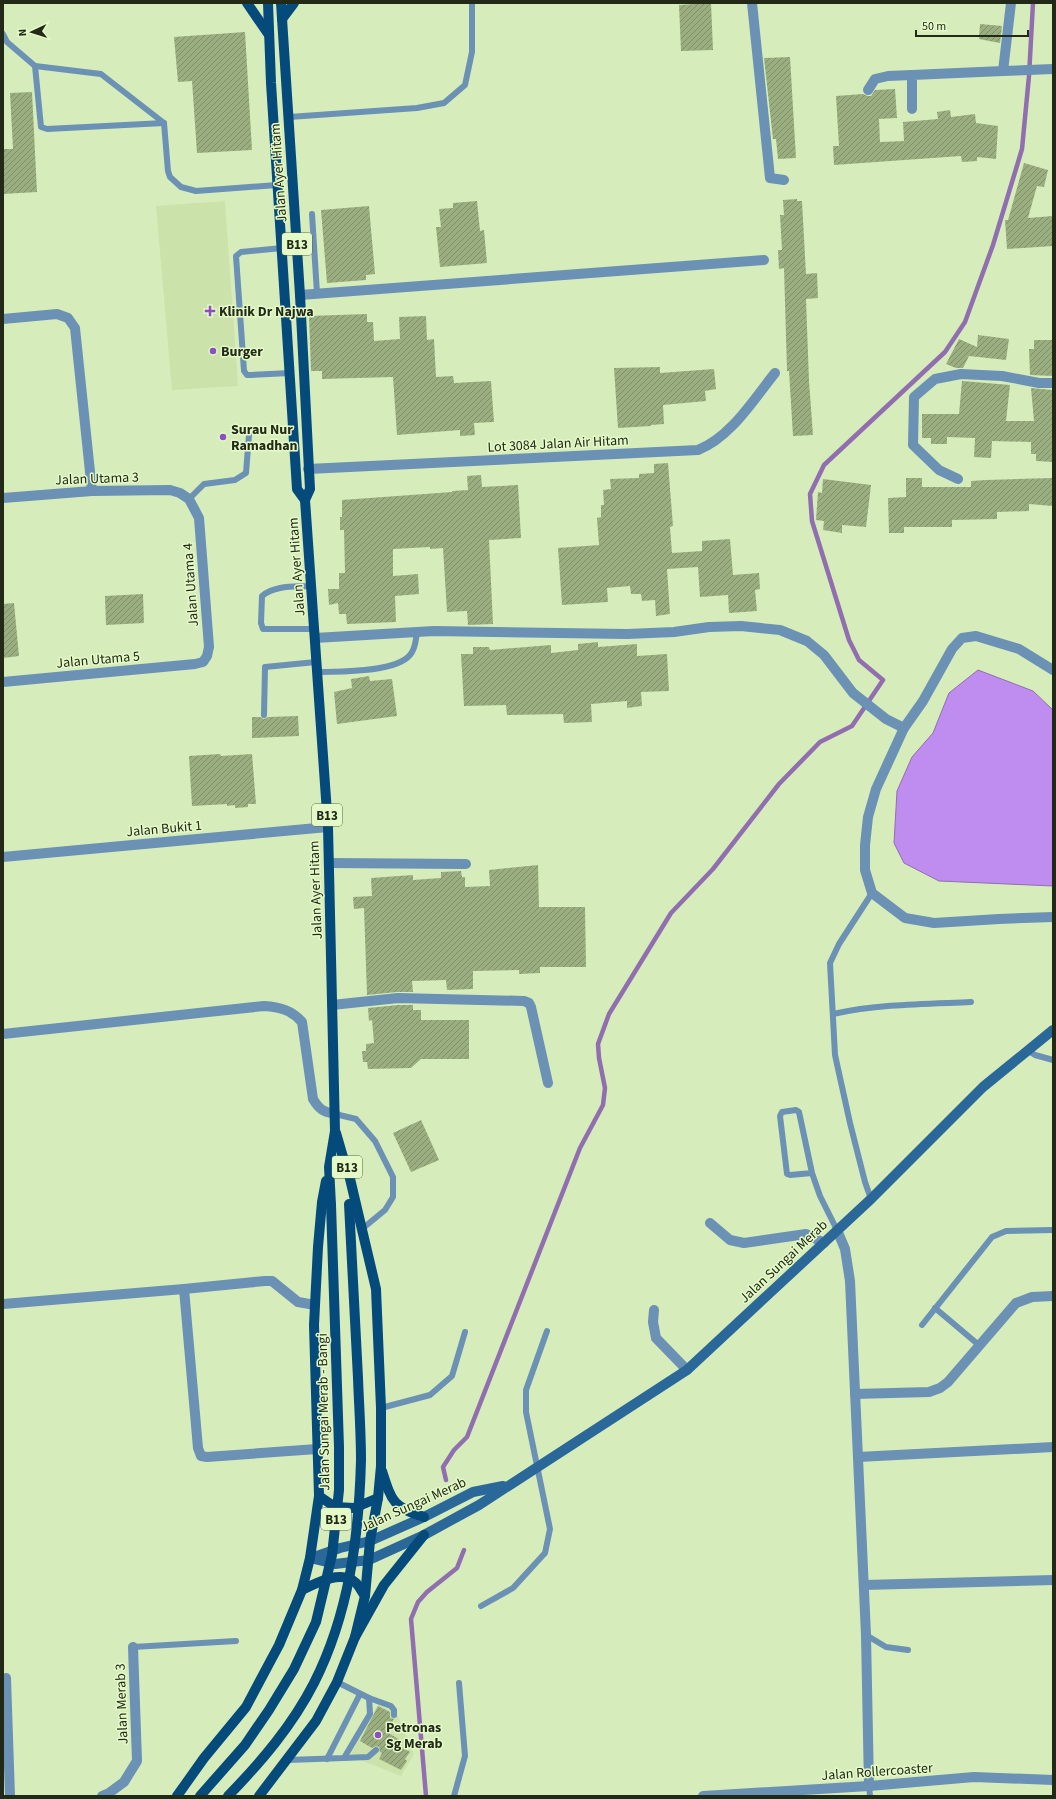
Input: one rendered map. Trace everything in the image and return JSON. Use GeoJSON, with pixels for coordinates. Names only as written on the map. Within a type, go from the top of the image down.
{"type":"FeatureCollection","features":[{"type":"Feature","properties":{"kind":"main road"},"geometry":{"type":"LineString","coordinates":[[247,3],[269,35]]}},
{"type":"Feature","properties":{"kind":"main road"},"geometry":{"type":"LineString","coordinates":[[268,3],[277,185],[297,489],[305,500]]}},
{"type":"Feature","properties":{"kind":"main road","name":"Jalan Ayer Hitam"},"geometry":{"type":"LineString","coordinates":[[281,3],[300,295],[310,489],[305,500],[328,827],[335,1114],[335,1131],[329,1167],[331,1205]]}},
{"type":"Feature","properties":{"kind":"main road"},"geometry":{"type":"LineString","coordinates":[[282,19],[294,3]]}},
{"type":"Feature","properties":{"kind":"main road","name":"Jalan Ayer Hitam"},"geometry":{"type":"LineString","coordinates":[[228,1796],[260,1763],[293,1718],[313,1684],[331,1644],[349,1582],[358,1524],[361,1458],[347,1166],[335,1131]]}},
{"type":"Feature","properties":{"kind":"main road"},"geometry":{"type":"LineString","coordinates":[[347,1166],[376,1289],[381,1408],[381,1466],[378,1498],[370,1541],[365,1596],[355,1637]]}},
{"type":"Feature","properties":{"kind":"main road"},"geometry":{"type":"LineString","coordinates":[[177,1796],[204,1758],[246,1707],[279,1645],[302,1590],[310,1558],[319,1496],[314,1325],[322,1202],[329,1167]]}},
{"type":"Feature","properties":{"kind":"main road","name":"Jalan Sungai Merab - Bangi"},"geometry":{"type":"LineString","coordinates":[[200,1796],[245,1744],[269,1710],[294,1669],[316,1622],[332,1555],[340,1490],[340,1447],[331,1205]]}},
{"type":"Feature","properties":{"kind":"main road"},"geometry":{"type":"LineString","coordinates":[[381,1466],[388,1490],[398,1506],[409,1512],[424,1517]]}},
{"type":"Feature","properties":{"kind":"main road"},"geometry":{"type":"LineString","coordinates":[[319,1496],[335,1508],[354,1508],[378,1498]]}},
{"type":"Feature","properties":{"kind":"main road"},"geometry":{"type":"LineString","coordinates":[[259,1796],[288,1760],[316,1721],[337,1682],[355,1637],[384,1585],[424,1535]]}},
{"type":"Feature","properties":{"kind":"main road"},"geometry":{"type":"LineString","coordinates":[[302,1590],[321,1580],[341,1577],[355,1582],[365,1596]]}},
{"type":"Feature","properties":{"kind":"street"},"geometry":{"type":"LineString","coordinates":[[752,3],[770,178],[784,180]]}},
{"type":"Feature","properties":{"kind":"street"},"geometry":{"type":"LineString","coordinates":[[1003,71],[1011,3]]}},
{"type":"Feature","properties":{"kind":"street"},"geometry":{"type":"LineString","coordinates":[[868,90],[875,79],[888,76],[1053,69]]}},
{"type":"Feature","properties":{"kind":"street"},"geometry":{"type":"LineString","coordinates":[[912,75],[912,109]]}},
{"type":"Feature","properties":{"kind":"street"},"geometry":{"type":"LineString","coordinates":[[300,295],[764,260]]}},
{"type":"Feature","properties":{"kind":"street"},"geometry":{"type":"LineString","coordinates":[[3,319],[58,314],[68,318],[75,328],[92,491]]}},
{"type":"Feature","properties":{"kind":"street","name":"Lot 3084 Jalan Air Hitam"},"geometry":{"type":"LineString","coordinates":[[308,469],[698,450],[710,445],[723,435],[775,373]]}},
{"type":"Feature","properties":{"kind":"street"},"geometry":{"type":"LineString","coordinates":[[958,479],[939,470],[913,445],[914,397],[935,379],[961,374],[1002,376],[1039,383],[1053,383]]}},
{"type":"Feature","properties":{"kind":"street","name":"Jalan Utama 3"},"geometry":{"type":"LineString","coordinates":[[3,498],[92,491],[170,490],[180,493],[190,499]]}},
{"type":"Feature","properties":{"kind":"street","name":"Jalan Utama 4"},"geometry":{"type":"LineString","coordinates":[[190,499],[200,518],[208,647],[207,656],[203,662],[195,664]]}},
{"type":"Feature","properties":{"kind":"street"},"geometry":{"type":"LineString","coordinates":[[314,633],[417,632],[627,634],[674,632],[709,627],[741,626],[780,630],[807,641],[824,655],[853,693],[886,719],[904,728]]}},
{"type":"Feature","properties":{"kind":"street"},"geometry":{"type":"LineString","coordinates":[[1053,670],[1019,649],[976,636],[962,638],[952,648],[923,701],[904,728],[876,789],[868,817],[865,845],[865,870],[872,893],[904,918],[934,923],[999,918],[1053,917]]}},
{"type":"Feature","properties":{"kind":"street","name":"Jalan Utama 5"},"geometry":{"type":"LineString","coordinates":[[3,682],[195,664]]}},
{"type":"Feature","properties":{"kind":"street","name":"Jalan Bukit 1"},"geometry":{"type":"LineString","coordinates":[[3,857],[328,827]]}},
{"type":"Feature","properties":{"kind":"street"},"geometry":{"type":"LineString","coordinates":[[328,863],[466,864]]}},
{"type":"Feature","properties":{"kind":"street"},"geometry":{"type":"LineString","coordinates":[[332,1005],[398,998],[524,1001],[529,1003],[531,1008],[548,1083]]}},
{"type":"Feature","properties":{"kind":"street"},"geometry":{"type":"LineString","coordinates":[[3,1034],[264,1006],[276,1007],[296,1016],[302,1022],[313,1099],[323,1112],[335,1114]]}},
{"type":"Feature","properties":{"kind":"street","name":"Jalan Sungai Merab"},"geometry":{"type":"LineString","coordinates":[[310,1558],[335,1564],[369,1560],[424,1535],[479,1505],[509,1484],[538,1468],[687,1370],[871,1199],[983,1087],[1053,1030]]}},
{"type":"Feature","properties":{"kind":"street"},"geometry":{"type":"LineString","coordinates":[[710,1223],[730,1240],[744,1243],[806,1234],[824,1243]]}},
{"type":"Feature","properties":{"kind":"street"},"geometry":{"type":"LineString","coordinates":[[837,1230],[845,1249],[850,1281],[866,1635],[870,1791]]}},
{"type":"Feature","properties":{"kind":"street"},"geometry":{"type":"LineString","coordinates":[[3,1304],[272,1281],[298,1302],[315,1305]]}},
{"type":"Feature","properties":{"kind":"street"},"geometry":{"type":"LineString","coordinates":[[184,1289],[198,1448],[201,1456],[207,1457],[317,1448]]}},
{"type":"Feature","properties":{"kind":"street"},"geometry":{"type":"LineString","coordinates":[[855,1394],[929,1392],[940,1388],[948,1382],[1016,1303],[1032,1297],[1053,1296]]}},
{"type":"Feature","properties":{"kind":"street"},"geometry":{"type":"LineString","coordinates":[[654,1310],[653,1322],[656,1338],[687,1370]]}},
{"type":"Feature","properties":{"kind":"street"},"geometry":{"type":"LineString","coordinates":[[858,1457],[1053,1447]]}},
{"type":"Feature","properties":{"kind":"street","name":"Jalan Sungai Merab"},"geometry":{"type":"LineString","coordinates":[[310,1558],[340,1548],[370,1541],[424,1517],[473,1492],[509,1484]]}},
{"type":"Feature","properties":{"kind":"street"},"geometry":{"type":"LineString","coordinates":[[864,1585],[1053,1580]]}},
{"type":"Feature","properties":{"kind":"street","name":"Jalan Merab 3"},"geometry":{"type":"LineString","coordinates":[[102,1796],[109,1793],[124,1782],[137,1761],[133,1647]]}},
{"type":"Feature","properties":{"kind":"street"},"geometry":{"type":"LineString","coordinates":[[6,1678],[10,1796]]}},
{"type":"Feature","properties":{"kind":"street","name":"Jalan Rollercoaster"},"geometry":{"type":"LineString","coordinates":[[703,1796],[870,1791],[974,1777],[1053,1780]]}},
{"type":"Feature","properties":{"kind":"lane"},"geometry":{"type":"LineString","coordinates":[[289,117],[417,108],[444,103],[464,85],[472,52],[472,3]]}},
{"type":"Feature","properties":{"kind":"lane"},"geometry":{"type":"LineString","coordinates":[[3,34],[7,42],[35,66],[101,74],[164,122],[168,171],[170,177],[181,186],[196,191],[277,185]]}},
{"type":"Feature","properties":{"kind":"lane"},"geometry":{"type":"LineString","coordinates":[[35,66],[41,127],[46,129],[164,122]]}},
{"type":"Feature","properties":{"kind":"lane"},"geometry":{"type":"LineString","coordinates":[[312,214],[318,294]]}},
{"type":"Feature","properties":{"kind":"lane"},"geometry":{"type":"LineString","coordinates":[[282,248],[241,252],[236,256],[244,371],[247,375],[290,373]]}},
{"type":"Feature","properties":{"kind":"lane"},"geometry":{"type":"LineString","coordinates":[[190,499],[204,484],[235,480],[246,473],[249,435]]}},
{"type":"Feature","properties":{"kind":"lane"},"geometry":{"type":"LineString","coordinates":[[311,586],[276,588],[267,591],[262,596],[261,623],[263,629],[268,630],[314,633]]}},
{"type":"Feature","properties":{"kind":"lane"},"geometry":{"type":"LineString","coordinates":[[264,715],[265,667],[316,667],[362,670],[398,664],[409,657],[416,644],[417,632]]}},
{"type":"Feature","properties":{"kind":"lane"},"geometry":{"type":"LineString","coordinates":[[871,1199],[865,1182],[850,1123],[835,1055],[830,963],[840,944],[872,893]]}},
{"type":"Feature","properties":{"kind":"lane"},"geometry":{"type":"LineString","coordinates":[[833,1014],[864,1007],[885,1005],[971,1002]]}},
{"type":"Feature","properties":{"kind":"lane"},"geometry":{"type":"LineString","coordinates":[[1027,1050],[1035,1055],[1053,1060]]}},
{"type":"Feature","properties":{"kind":"lane"},"geometry":{"type":"LineString","coordinates":[[812,1172],[790,1175],[787,1174],[780,1116],[782,1112],[796,1110],[799,1112],[812,1172],[820,1196],[837,1230]]}},
{"type":"Feature","properties":{"kind":"lane"},"geometry":{"type":"LineString","coordinates":[[335,1114],[356,1118],[375,1141],[393,1177],[392,1197],[385,1210],[362,1229]]}},
{"type":"Feature","properties":{"kind":"lane"},"geometry":{"type":"LineString","coordinates":[[922,1325],[992,1237],[1006,1231],[1053,1230]]}},
{"type":"Feature","properties":{"kind":"lane"},"geometry":{"type":"LineString","coordinates":[[935,1308],[980,1346]]}},
{"type":"Feature","properties":{"kind":"lane"},"geometry":{"type":"LineString","coordinates":[[481,1606],[513,1588],[545,1553],[550,1529],[526,1412],[526,1390],[547,1331]]}},
{"type":"Feature","properties":{"kind":"lane"},"geometry":{"type":"LineString","coordinates":[[381,1408],[430,1395],[452,1376],[465,1332]]}},
{"type":"Feature","properties":{"kind":"lane"},"geometry":{"type":"LineString","coordinates":[[866,1635],[886,1647],[908,1650]]}},
{"type":"Feature","properties":{"kind":"lane"},"geometry":{"type":"LineString","coordinates":[[133,1647],[236,1641]]}},
{"type":"Feature","properties":{"kind":"lane"},"geometry":{"type":"LineString","coordinates":[[337,1682],[360,1694],[391,1706],[394,1710],[394,1715]]}},
{"type":"Feature","properties":{"kind":"lane"},"geometry":{"type":"LineString","coordinates":[[454,1796],[465,1756],[459,1683]]}},
{"type":"Feature","properties":{"kind":"lane"},"geometry":{"type":"LineString","coordinates":[[327,1759],[360,1694]]}},
{"type":"Feature","properties":{"kind":"lane"},"geometry":{"type":"LineString","coordinates":[[344,1758],[370,1714],[369,1698]]}},
{"type":"Feature","properties":{"kind":"lane"},"geometry":{"type":"LineString","coordinates":[[288,1760],[368,1757],[376,1750]]}},
{"type":"Feature","properties":{"kind":"shaded area"},"geometry":{"type":"Polygon","coordinates":[[[225,201],[238,386],[172,390],[156,206],[225,201]]]}},
{"type":"Feature","properties":{"kind":"shaded area"},"geometry":{"type":"Polygon","coordinates":[[[978,670],[1033,691],[1053,710],[1053,886],[939,881],[904,863],[894,843],[897,791],[912,757],[933,733],[949,693],[978,670]]]}},
{"type":"Feature","properties":{"kind":"shaded area"},"geometry":{"type":"Polygon","coordinates":[[[378,1704],[397,1714],[414,1754],[401,1776],[350,1756],[378,1704]]]}},
{"type":"Feature","properties":{"kind":"building"},"geometry":{"type":"Polygon","coordinates":[[[711,3],[713,50],[681,51],[679,5],[711,3]]]}},
{"type":"Feature","properties":{"kind":"building"},"geometry":{"type":"Polygon","coordinates":[[[980,24],[1002,26],[1000,43],[979,39],[980,24]]]}},
{"type":"Feature","properties":{"kind":"building"},"geometry":{"type":"Polygon","coordinates":[[[245,32],[252,150],[197,153],[192,81],[178,82],[174,37],[245,32]]]}},
{"type":"Feature","properties":{"kind":"building"},"geometry":{"type":"Polygon","coordinates":[[[790,57],[796,158],[778,159],[776,139],[773,139],[764,58],[790,57]]]}},
{"type":"Feature","properties":{"kind":"building"},"geometry":{"type":"Polygon","coordinates":[[[895,89],[897,118],[879,119],[880,142],[904,141],[903,122],[938,119],[937,112],[950,110],[951,117],[975,114],[976,123],[998,126],[996,159],[977,157],[977,161],[962,162],[961,156],[834,165],[833,146],[839,146],[836,96],[863,94],[871,96],[875,90],[895,89]]]}},
{"type":"Feature","properties":{"kind":"building"},"geometry":{"type":"Polygon","coordinates":[[[32,92],[37,192],[3,194],[3,149],[13,149],[10,93],[32,92]]]}},
{"type":"Feature","properties":{"kind":"building"},"geometry":{"type":"Polygon","coordinates":[[[1024,163],[1048,170],[1044,187],[1037,186],[1028,218],[1053,216],[1053,246],[1007,249],[1005,220],[1008,220],[1024,163]]]}},
{"type":"Feature","properties":{"kind":"building"},"geometry":{"type":"Polygon","coordinates":[[[797,199],[797,201],[802,201],[806,274],[817,273],[818,298],[806,299],[809,381],[813,435],[793,436],[789,371],[787,371],[784,268],[779,269],[778,250],[782,250],[780,215],[784,215],[783,200],[797,199]]]}},
{"type":"Feature","properties":{"kind":"building"},"geometry":{"type":"Polygon","coordinates":[[[477,201],[480,231],[484,230],[487,263],[440,267],[436,227],[441,227],[439,209],[453,208],[453,203],[477,201]]]}},
{"type":"Feature","properties":{"kind":"building"},"geometry":{"type":"Polygon","coordinates":[[[369,206],[375,274],[366,275],[366,280],[327,283],[321,210],[369,206]]]}},
{"type":"Feature","properties":{"kind":"building"},"geometry":{"type":"Polygon","coordinates":[[[367,314],[367,322],[373,322],[374,341],[400,339],[399,317],[426,316],[427,340],[434,339],[436,377],[453,376],[454,383],[491,381],[494,422],[474,423],[475,435],[460,436],[460,430],[397,435],[393,377],[322,379],[322,371],[311,371],[309,316],[367,314]]]}},
{"type":"Feature","properties":{"kind":"building"},"geometry":{"type":"Polygon","coordinates":[[[978,335],[1009,339],[1006,360],[969,356],[963,368],[956,368],[946,364],[959,339],[977,347],[978,335]]]}},
{"type":"Feature","properties":{"kind":"building"},"geometry":{"type":"Polygon","coordinates":[[[1034,340],[1053,340],[1053,376],[1030,375],[1029,349],[1034,349],[1034,340]]]}},
{"type":"Feature","properties":{"kind":"building"},"geometry":{"type":"Polygon","coordinates":[[[660,367],[660,373],[714,369],[716,389],[705,391],[706,401],[663,405],[664,424],[618,428],[614,368],[660,367]]]}},
{"type":"Feature","properties":{"kind":"building"},"geometry":{"type":"Polygon","coordinates":[[[962,381],[1010,385],[1006,421],[1034,421],[1031,388],[1053,390],[1053,462],[1036,461],[1036,454],[1031,454],[1031,442],[992,441],[991,458],[974,457],[975,438],[947,437],[947,444],[931,444],[931,438],[922,438],[922,414],[959,414],[962,381]]]}},
{"type":"Feature","properties":{"kind":"building"},"geometry":{"type":"Polygon","coordinates":[[[668,463],[673,526],[670,527],[672,553],[702,551],[702,541],[730,539],[733,575],[759,573],[760,589],[755,590],[757,611],[729,613],[728,595],[700,597],[698,567],[667,569],[670,614],[656,616],[655,600],[642,601],[641,594],[631,594],[630,586],[607,588],[608,602],[562,605],[558,548],[599,545],[597,518],[601,517],[601,505],[604,505],[603,490],[611,489],[610,479],[639,478],[639,474],[654,473],[654,464],[668,463]]]}},
{"type":"Feature","properties":{"kind":"building"},"geometry":{"type":"Polygon","coordinates":[[[481,475],[482,487],[518,485],[521,538],[489,540],[493,624],[468,625],[467,611],[447,612],[443,548],[430,549],[430,547],[393,549],[393,576],[418,574],[419,594],[395,596],[396,622],[347,624],[346,614],[339,614],[338,603],[329,605],[328,589],[339,589],[339,573],[345,573],[344,530],[340,530],[342,500],[468,490],[467,476],[481,475]]]}},
{"type":"Feature","properties":{"kind":"building"},"geometry":{"type":"Polygon","coordinates":[[[906,478],[922,478],[922,487],[971,487],[971,481],[1053,478],[1053,506],[1029,504],[1029,511],[997,512],[997,519],[952,520],[952,527],[904,527],[904,533],[889,533],[888,498],[906,497],[906,478]]]}},
{"type":"Feature","properties":{"kind":"building"},"geometry":{"type":"Polygon","coordinates":[[[823,479],[871,485],[866,527],[842,525],[842,533],[823,530],[824,521],[816,520],[818,492],[822,493],[823,479]]]}},
{"type":"Feature","properties":{"kind":"building"},"geometry":{"type":"Polygon","coordinates":[[[143,594],[144,623],[106,625],[105,596],[143,594]]]}},
{"type":"Feature","properties":{"kind":"building"},"geometry":{"type":"Polygon","coordinates":[[[14,603],[19,656],[3,658],[3,604],[14,603]]]}},
{"type":"Feature","properties":{"kind":"building"},"geometry":{"type":"Polygon","coordinates":[[[598,642],[598,647],[637,644],[637,656],[667,654],[669,691],[641,692],[642,706],[627,708],[627,701],[591,704],[592,722],[564,723],[563,714],[507,715],[506,705],[464,706],[461,654],[473,654],[473,647],[489,647],[490,650],[551,645],[551,653],[578,650],[578,644],[598,642]]]}},
{"type":"Feature","properties":{"kind":"building"},"geometry":{"type":"Polygon","coordinates":[[[369,676],[370,681],[392,679],[397,716],[337,724],[334,692],[352,688],[351,679],[369,676]]]}},
{"type":"Feature","properties":{"kind":"building"},"geometry":{"type":"Polygon","coordinates":[[[298,716],[299,736],[252,738],[252,717],[260,717],[264,719],[268,717],[298,716]]]}},
{"type":"Feature","properties":{"kind":"building"},"geometry":{"type":"Polygon","coordinates":[[[220,754],[221,756],[252,754],[256,804],[248,804],[248,807],[235,808],[235,805],[227,806],[227,804],[192,806],[189,756],[220,754]]]}},
{"type":"Feature","properties":{"kind":"building"},"geometry":{"type":"Polygon","coordinates":[[[538,865],[539,907],[585,907],[586,967],[540,967],[540,973],[519,974],[519,970],[473,971],[473,989],[447,990],[446,980],[412,981],[413,992],[367,995],[364,908],[354,909],[353,897],[372,896],[371,878],[413,875],[413,880],[441,878],[441,872],[461,871],[462,877],[465,877],[465,887],[490,886],[489,870],[538,865]]]}},
{"type":"Feature","properties":{"kind":"building"},"geometry":{"type":"Polygon","coordinates":[[[413,1005],[413,1010],[421,1010],[421,1020],[469,1020],[469,1059],[421,1059],[411,1068],[368,1069],[367,1062],[363,1062],[362,1051],[366,1051],[366,1044],[374,1043],[372,1020],[369,1021],[368,1008],[413,1005]]]}},
{"type":"Feature","properties":{"kind":"building"},"geometry":{"type":"Polygon","coordinates":[[[421,1120],[439,1160],[411,1172],[393,1133],[421,1120]]]}},
{"type":"Feature","properties":{"kind":"building"},"geometry":{"type":"Polygon","coordinates":[[[378,1706],[390,1712],[390,1718],[394,1719],[387,1732],[403,1742],[400,1746],[410,1752],[405,1759],[407,1761],[401,1770],[379,1759],[382,1753],[380,1752],[379,1747],[376,1746],[372,1748],[360,1741],[378,1706]]]}},
{"type":"Feature","properties":{"kind":"waterway"},"geometry":{"type":"LineString","coordinates":[[446,1480],[443,1467],[454,1450],[467,1437],[580,1148],[603,1105],[605,1088],[599,1058],[598,1044],[609,1014],[671,913],[713,869],[779,784],[820,742],[852,726],[883,680],[859,660],[849,640],[812,521],[810,494],[824,465],[945,352],[965,322],[993,245],[1022,149],[1029,76],[1033,3]]}},
{"type":"Feature","properties":{"kind":"waterway"},"geometry":{"type":"LineString","coordinates":[[426,1796],[411,1619],[418,1602],[427,1592],[457,1568],[464,1550]]}},
{"type":"Feature","properties":{"kind":"place","name":"Klinik Dr Najwa"},"geometry":{"type":"Point","coordinates":[210,311]}},
{"type":"Feature","properties":{"kind":"place","name":"Burger"},"geometry":{"type":"Point","coordinates":[213,351]}},
{"type":"Feature","properties":{"kind":"place","name":"Surau Nur Ramadhan"},"geometry":{"type":"Point","coordinates":[223,437]}},
{"type":"Feature","properties":{"kind":"place","name":"Petronas Sg Merab"},"geometry":{"type":"Point","coordinates":[378,1735]}}]}
